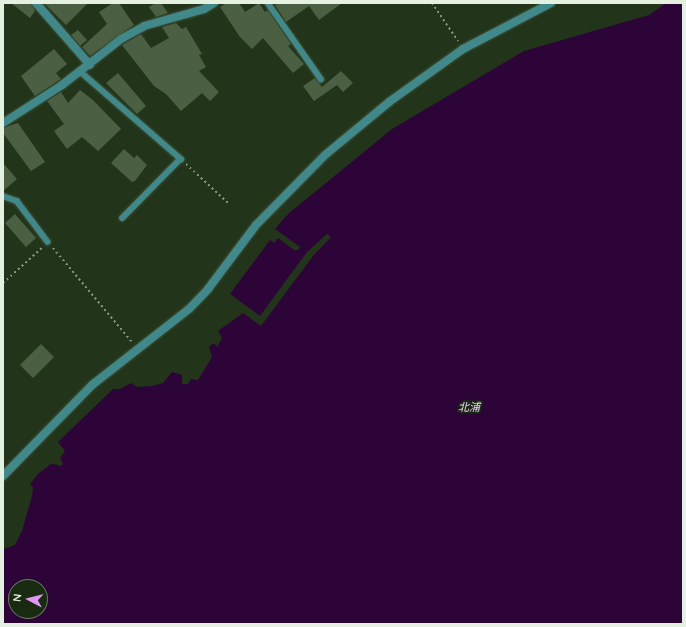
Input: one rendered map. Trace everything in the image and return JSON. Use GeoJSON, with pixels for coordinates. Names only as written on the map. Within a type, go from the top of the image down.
{"type":"FeatureCollection","features":[{"type":"Feature","properties":{"kind":"street"},"geometry":{"type":"LineString","coordinates":[[36,3],[90,65]]}},
{"type":"Feature","properties":{"kind":"street"},"geometry":{"type":"LineString","coordinates":[[3,123],[81,72],[121,39],[144,26],[204,9],[214,3]]}},
{"type":"Feature","properties":{"kind":"street"},"geometry":{"type":"LineString","coordinates":[[3,476],[92,385],[194,304],[256,225],[325,155],[389,102],[463,49],[551,3]]}},
{"type":"Feature","properties":{"kind":"lane"},"geometry":{"type":"LineString","coordinates":[[268,3],[320,79]]}},
{"type":"Feature","properties":{"kind":"lane"},"geometry":{"type":"LineString","coordinates":[[81,72],[181,160],[123,218]]}},
{"type":"Feature","properties":{"kind":"lane"},"geometry":{"type":"LineString","coordinates":[[3,196],[17,201],[48,242]]}},
{"type":"Feature","properties":{"kind":"path"},"geometry":{"type":"LineString","coordinates":[[432,3],[463,49]]}},
{"type":"Feature","properties":{"kind":"path"},"geometry":{"type":"LineString","coordinates":[[181,160],[228,203]]}},
{"type":"Feature","properties":{"kind":"path"},"geometry":{"type":"LineString","coordinates":[[3,283],[48,242],[138,349]]}},
{"type":"Feature","properties":{"kind":"water","name":"北浦"},"geometry":{"type":"Polygon","coordinates":[[[666,3],[683,3],[683,624],[3,624],[3,549],[15,545],[22,531],[32,496],[33,487],[30,484],[39,473],[51,464],[59,465],[59,467],[63,464],[60,458],[65,451],[58,442],[113,389],[120,389],[131,383],[137,387],[152,386],[163,383],[172,372],[182,375],[182,384],[188,384],[191,379],[198,380],[212,357],[209,347],[214,343],[217,347],[222,338],[218,331],[243,313],[261,326],[313,256],[331,237],[327,234],[307,252],[260,316],[230,294],[270,240],[274,243],[278,238],[294,250],[298,250],[300,247],[275,229],[288,214],[392,129],[524,51],[649,15],[666,3]]]}},
{"type":"Feature","properties":{"kind":"building"},"geometry":{"type":"Polygon","coordinates":[[[11,3],[31,3],[35,11],[30,18],[11,3]]]}},
{"type":"Feature","properties":{"kind":"building"},"geometry":{"type":"Polygon","coordinates":[[[44,3],[88,3],[66,25],[44,3]]]}},
{"type":"Feature","properties":{"kind":"building"},"geometry":{"type":"Polygon","coordinates":[[[113,3],[119,3],[134,25],[90,56],[82,47],[107,24],[99,12],[113,3]]]}},
{"type":"Feature","properties":{"kind":"building"},"geometry":{"type":"Polygon","coordinates":[[[156,3],[161,3],[168,13],[156,17],[149,7],[156,3]]]}},
{"type":"Feature","properties":{"kind":"building"},"geometry":{"type":"Polygon","coordinates":[[[226,3],[239,3],[245,12],[259,3],[265,12],[268,10],[291,44],[288,46],[304,64],[293,73],[263,38],[252,49],[240,37],[220,7],[226,3]]]}},
{"type":"Feature","properties":{"kind":"building"},"geometry":{"type":"Polygon","coordinates":[[[278,3],[342,3],[319,20],[309,6],[286,22],[275,5],[278,3]]]}},
{"type":"Feature","properties":{"kind":"building"},"geometry":{"type":"Polygon","coordinates":[[[176,23],[182,29],[186,27],[202,54],[199,55],[206,67],[199,71],[219,92],[210,101],[202,93],[181,111],[166,94],[154,86],[122,45],[141,34],[151,48],[169,38],[162,27],[176,23]]]}},
{"type":"Feature","properties":{"kind":"building"},"geometry":{"type":"Polygon","coordinates":[[[78,30],[87,40],[80,46],[71,35],[78,30]]]}},
{"type":"Feature","properties":{"kind":"building"},"geometry":{"type":"Polygon","coordinates":[[[54,49],[67,64],[56,73],[61,79],[35,96],[21,76],[54,49]]]}},
{"type":"Feature","properties":{"kind":"building"},"geometry":{"type":"Polygon","coordinates":[[[341,71],[353,83],[343,92],[337,85],[314,101],[303,86],[315,78],[322,87],[341,71]]]}},
{"type":"Feature","properties":{"kind":"building"},"geometry":{"type":"Polygon","coordinates":[[[118,73],[146,106],[137,114],[106,83],[118,73]]]}},
{"type":"Feature","properties":{"kind":"building"},"geometry":{"type":"Polygon","coordinates":[[[80,90],[93,100],[121,129],[98,151],[82,137],[67,149],[54,131],[64,124],[47,101],[61,92],[68,103],[80,90]]]}},
{"type":"Feature","properties":{"kind":"building"},"geometry":{"type":"Polygon","coordinates":[[[18,123],[45,162],[31,171],[3,133],[3,128],[18,123]]]}},
{"type":"Feature","properties":{"kind":"building"},"geometry":{"type":"Polygon","coordinates":[[[124,149],[134,158],[137,155],[147,165],[135,181],[132,182],[111,163],[124,149]]]}},
{"type":"Feature","properties":{"kind":"building"},"geometry":{"type":"Polygon","coordinates":[[[3,163],[17,179],[3,191],[3,163]]]}},
{"type":"Feature","properties":{"kind":"building"},"geometry":{"type":"Polygon","coordinates":[[[15,214],[36,238],[26,247],[5,223],[15,214]]]}},
{"type":"Feature","properties":{"kind":"building"},"geometry":{"type":"Polygon","coordinates":[[[41,344],[54,357],[33,378],[20,365],[41,344]]]}}]}
